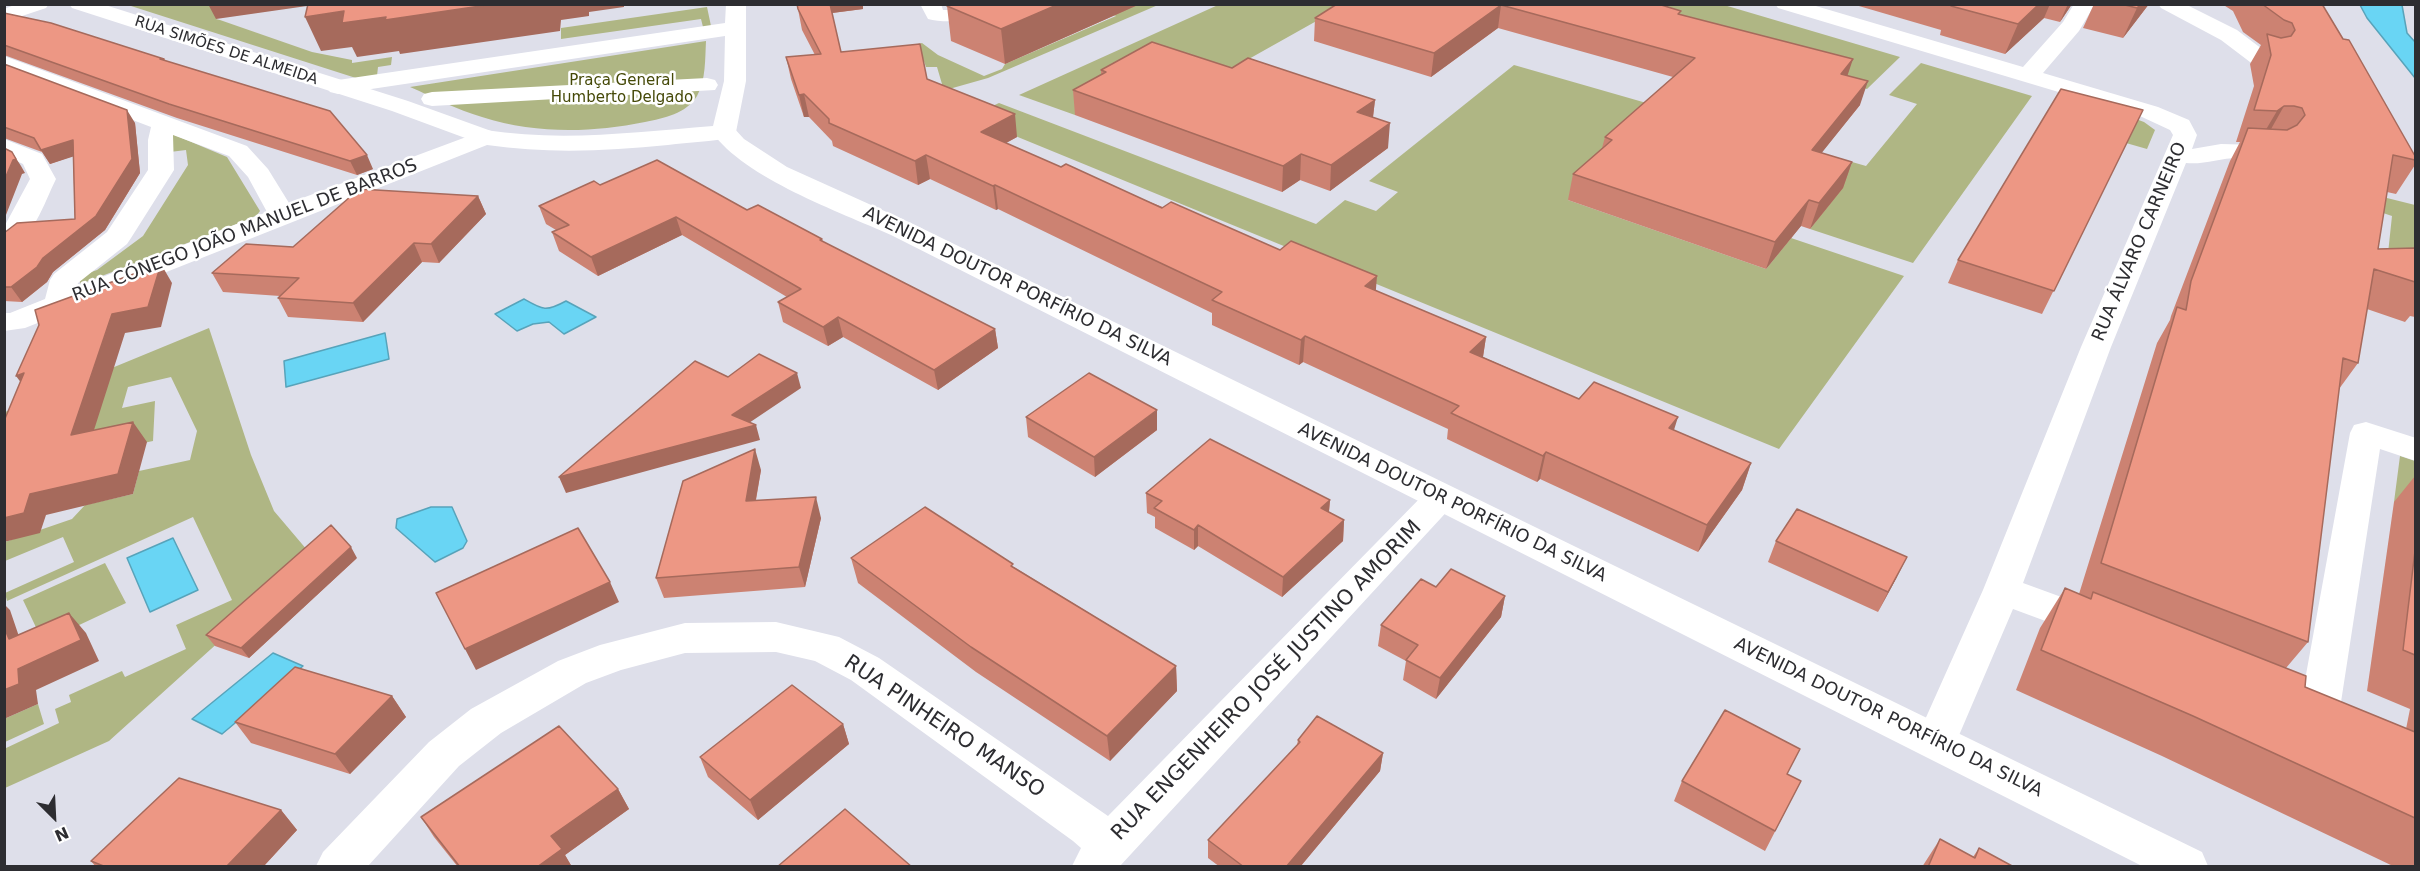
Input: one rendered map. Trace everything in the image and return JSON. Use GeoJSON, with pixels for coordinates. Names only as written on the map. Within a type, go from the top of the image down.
{"type":"FeatureCollection","features":[{"type":"Feature","properties":{"kind":"street"},"geometry":{"type":"LineString","coordinates":[[4,16],[39,4]]}},
{"type":"Feature","properties":{"kind":"street"},"geometry":{"type":"LineString","coordinates":[[338,87],[400,105],[485,137],[516,144],[564,144],[724,132],[735,81],[736,4]]}},
{"type":"Feature","properties":{"kind":"street"},"geometry":{"type":"LineString","coordinates":[[930,4],[935,15],[944,17],[967,14],[991,4]]}},
{"type":"Feature","properties":{"kind":"street","name":"RUA ÁLVARO CARNEIRO"},"geometry":{"type":"LineString","coordinates":[[1785,4],[2150,112],[2180,125],[2185,135],[2096,347],[2002,590],[1936,742]]}},
{"type":"Feature","properties":{"kind":"street"},"geometry":{"type":"LineString","coordinates":[[2028,76],[2071,26],[2085,4]]}},
{"type":"Feature","properties":{"kind":"street"},"geometry":{"type":"LineString","coordinates":[[2169,4],[2229,35],[2258,57],[2265,59]]}},
{"type":"Feature","properties":{"kind":"street","name":"RUA SIMÕES DE ALMEIDA"},"geometry":{"type":"LineString","coordinates":[[92,6],[338,87]]}},
{"type":"Feature","properties":{"kind":"street"},"geometry":{"type":"LineString","coordinates":[[338,87],[736,28]]}},
{"type":"Feature","properties":{"kind":"street"},"geometry":{"type":"LineString","coordinates":[[4,63],[238,151],[259,174],[282,215]]}},
{"type":"Feature","properties":{"kind":"street"},"geometry":{"type":"LineString","coordinates":[[432,99],[708,85]]}},
{"type":"Feature","properties":{"kind":"street"},"geometry":{"type":"LineString","coordinates":[[59,304],[64,280],[117,238],[161,170],[160,140],[164,124]]}},
{"type":"Feature","properties":{"kind":"street","name":"AVENIDA DOUTOR PORFÍRIO DA SILVA"},"geometry":{"type":"LineString","coordinates":[[724,132],[729,141],[747,155],[2186,867]]}},
{"type":"Feature","properties":{"kind":"street"},"geometry":{"type":"LineString","coordinates":[[2176,155],[2197,157],[2221,151],[2268,149],[2220,133]]}},
{"type":"Feature","properties":{"kind":"street","name":"RUA CÓNEGO JOÃO MANUEL DE BARROS"},"geometry":{"type":"LineString","coordinates":[[8,329],[59,304],[485,137]]}},
{"type":"Feature","properties":{"kind":"street"},"geometry":{"type":"LineString","coordinates":[[4,146],[33,159],[43,179],[17,230],[4,241]]}},
{"type":"Feature","properties":{"kind":"street"},"geometry":{"type":"LineString","coordinates":[[2264,693],[2319,715],[2366,433],[2415,450]]}},
{"type":"Feature","properties":{"kind":"street","name":"RUA ENGENHEIRO JOSÉ JUSTINO AMORIM"},"geometry":{"type":"LineString","coordinates":[[1102,856],[1441,497]]}},
{"type":"Feature","properties":{"kind":"street"},"geometry":{"type":"LineString","coordinates":[[2002,590],[2121,635]]}},
{"type":"Feature","properties":{"kind":"street","name":"RUA PINHEIRO MANSO"},"geometry":{"type":"LineString","coordinates":[[339,867],[444,754],[486,721],[572,672],[614,656],[685,639],[776,638],[825,648],[865,669],[1089,827],[1102,856]]}},
{"type":"Feature","properties":{"kind":"green space"},"geometry":{"type":"Polygon","coordinates":[[[136,4],[221,5],[216,19],[312,52],[352,60],[352,63],[392,57],[391,65],[378,67],[377,76],[359,79],[131,6],[136,4]]]}},
{"type":"Feature","properties":{"kind":"green space"},"geometry":{"type":"Polygon","coordinates":[[[1089,5],[1158,5],[988,78],[935,93],[928,87],[942,84],[937,67],[926,67],[918,44],[922,43],[938,55],[984,76],[1002,69],[1005,64],[1116,16],[1089,5]]]}},
{"type":"Feature","properties":{"kind":"green space"},"geometry":{"type":"Polygon","coordinates":[[[1218,5],[1345,5],[1206,83],[1107,96],[1075,115],[1019,95],[1218,5]]]}},
{"type":"Feature","properties":{"kind":"green space"},"geometry":{"type":"Polygon","coordinates":[[[1618,5],[1724,5],[1900,57],[1867,89],[1713,48],[1618,5]]]}},
{"type":"Feature","properties":{"kind":"green space"},"geometry":{"type":"Polygon","coordinates":[[[707,7],[711,26],[703,27],[701,19],[561,39],[561,28],[707,7]]]}},
{"type":"Feature","properties":{"kind":"green space","name":"Praça General Humberto Delgado"},"geometry":{"type":"Polygon","coordinates":[[[706,41],[702,83],[692,102],[681,111],[667,117],[624,126],[583,130],[523,127],[473,114],[410,87],[706,41]]]}},
{"type":"Feature","properties":{"kind":"green space"},"geometry":{"type":"Polygon","coordinates":[[[1921,63],[2032,96],[1913,263],[1810,229],[1842,187],[1607,165],[1568,200],[1766,269],[1791,238],[1904,276],[1779,449],[969,117],[999,103],[1316,224],[1345,200],[1376,211],[1398,192],[1369,181],[1514,65],[1866,166],[1917,104],[1889,95],[1921,63]]]}},
{"type":"Feature","properties":{"kind":"green space"},"geometry":{"type":"Polygon","coordinates":[[[2117,112],[2144,122],[2155,130],[2147,149],[2126,143],[2117,112]]]}},
{"type":"Feature","properties":{"kind":"green space"},"geometry":{"type":"Polygon","coordinates":[[[170,133],[227,157],[260,211],[247,220],[81,284],[77,277],[97,270],[143,236],[188,165],[186,150],[170,152],[170,133]]]}},
{"type":"Feature","properties":{"kind":"green space"},"geometry":{"type":"Polygon","coordinates":[[[2379,196],[2415,205],[2415,285],[2386,272],[2392,216],[2377,211],[2379,196]]]}},
{"type":"Feature","properties":{"kind":"green space"},"geometry":{"type":"Polygon","coordinates":[[[209,328],[251,455],[274,511],[313,557],[109,741],[5,788],[4,749],[59,723],[55,709],[71,702],[69,695],[122,671],[125,677],[186,649],[176,625],[232,600],[193,517],[7,601],[5,593],[74,562],[63,537],[5,561],[5,542],[72,519],[85,505],[133,494],[139,471],[190,460],[197,431],[171,377],[128,387],[122,408],[155,401],[153,441],[86,455],[5,433],[5,412],[209,328]]]}},
{"type":"Feature","properties":{"kind":"green space"},"geometry":{"type":"Polygon","coordinates":[[[2400,456],[2415,461],[2415,501],[2394,502],[2400,456]]]}},
{"type":"Feature","properties":{"kind":"green space"},"geometry":{"type":"Polygon","coordinates":[[[105,563],[126,603],[43,642],[23,600],[105,563]]]}},
{"type":"Feature","properties":{"kind":"green space"},"geometry":{"type":"Polygon","coordinates":[[[38,704],[44,724],[5,742],[4,719],[38,704]]]}},
{"type":"Feature","properties":{"kind":"water"},"geometry":{"type":"Polygon","coordinates":[[[2360,5],[2402,5],[2407,33],[2415,42],[2415,78],[2367,18],[2360,5]]]}},
{"type":"Feature","properties":{"kind":"water"},"geometry":{"type":"Polygon","coordinates":[[[524,299],[545,308],[554,307],[566,301],[596,317],[564,334],[549,322],[533,324],[517,331],[495,314],[524,299]]]}},
{"type":"Feature","properties":{"kind":"water"},"geometry":{"type":"Polygon","coordinates":[[[385,333],[389,359],[286,387],[284,361],[385,333]]]}},
{"type":"Feature","properties":{"kind":"water"},"geometry":{"type":"Polygon","coordinates":[[[431,507],[452,507],[467,541],[463,548],[435,562],[396,528],[397,519],[431,507]]]}},
{"type":"Feature","properties":{"kind":"water"},"geometry":{"type":"Polygon","coordinates":[[[173,538],[198,590],[150,612],[127,558],[173,538]]]}},
{"type":"Feature","properties":{"kind":"water"},"geometry":{"type":"Polygon","coordinates":[[[273,653],[303,666],[222,734],[192,719],[273,653]]]}},
{"type":"Feature","properties":{"kind":"building"},"geometry":{"type":"Polygon","coordinates":[[[308,4],[494,4],[385,20],[386,17],[342,23],[344,11],[305,17],[308,4]]]}},
{"type":"Feature","properties":{"kind":"building"},"geometry":{"type":"Polygon","coordinates":[[[797,4],[830,4],[841,52],[920,44],[927,79],[1015,114],[981,132],[1061,167],[1066,164],[1162,208],[1171,202],[1280,250],[1291,241],[1377,276],[1365,286],[1486,337],[1470,352],[1579,399],[1594,382],[1678,417],[1669,428],[1751,463],[1707,525],[1546,452],[1543,456],[1451,413],[1459,406],[1305,336],[1301,340],[1212,300],[1222,292],[995,185],[926,155],[915,161],[829,123],[829,119],[804,94],[799,95],[786,57],[821,54],[797,4]]]}},
{"type":"Feature","properties":{"kind":"building"},"geometry":{"type":"Polygon","coordinates":[[[951,4],[1059,4],[1001,29],[947,6],[951,4]]]}},
{"type":"Feature","properties":{"kind":"building"},"geometry":{"type":"Polygon","coordinates":[[[1337,4],[1658,4],[1681,11],[1678,14],[1853,59],[1841,74],[1868,81],[1812,150],[1852,162],[1819,203],[1809,200],[1775,242],[1573,174],[1612,140],[1605,137],[1695,58],[1501,5],[1434,53],[1315,18],[1337,4]]]}},
{"type":"Feature","properties":{"kind":"building"},"geometry":{"type":"Polygon","coordinates":[[[1951,4],[2039,4],[2018,24],[1951,6],[1951,4]]]}},
{"type":"Feature","properties":{"kind":"building"},"geometry":{"type":"Polygon","coordinates":[[[2121,4],[2141,4],[2137,8],[2121,4]]]}},
{"type":"Feature","properties":{"kind":"building"},"geometry":{"type":"Polygon","coordinates":[[[2262,4],[2322,4],[2343,39],[2349,40],[2415,156],[2415,160],[2393,155],[2378,249],[2415,248],[2415,282],[2374,269],[2358,363],[2343,358],[2308,642],[2101,563],[2177,307],[2186,310],[2191,281],[2248,128],[2287,130],[2297,125],[2305,115],[2302,108],[2294,106],[2284,106],[2277,111],[2254,110],[2271,55],[2267,34],[2281,38],[2291,36],[2295,30],[2292,23],[2262,4]]]}},
{"type":"Feature","properties":{"kind":"building"},"geometry":{"type":"Polygon","coordinates":[[[4,13],[51,23],[330,111],[367,155],[350,161],[169,104],[4,45],[4,13]]]}},
{"type":"Feature","properties":{"kind":"building"},"geometry":{"type":"Polygon","coordinates":[[[1152,42],[1232,68],[1248,58],[1375,100],[1357,112],[1390,123],[1331,165],[1301,154],[1283,166],[1073,90],[1106,72],[1101,70],[1152,42]]]}},
{"type":"Feature","properties":{"kind":"building"},"geometry":{"type":"Polygon","coordinates":[[[4,64],[127,110],[132,159],[96,216],[11,287],[4,287],[4,233],[17,223],[75,219],[73,140],[41,150],[34,138],[4,127],[4,64]]]}},
{"type":"Feature","properties":{"kind":"building"},"geometry":{"type":"Polygon","coordinates":[[[2061,89],[2143,110],[2054,291],[1958,260],[2061,89]]]}},
{"type":"Feature","properties":{"kind":"building"},"geometry":{"type":"Polygon","coordinates":[[[4,148],[12,152],[16,159],[13,160],[4,181],[4,148]]]}},
{"type":"Feature","properties":{"kind":"building"},"geometry":{"type":"Polygon","coordinates":[[[657,160],[747,210],[758,205],[822,239],[820,240],[995,329],[934,370],[838,317],[823,327],[778,302],[801,289],[676,217],[591,257],[552,232],[569,225],[539,206],[594,181],[600,185],[657,160]]]}},
{"type":"Feature","properties":{"kind":"building"},"geometry":{"type":"Polygon","coordinates":[[[359,189],[478,196],[431,244],[414,243],[353,303],[278,298],[299,278],[212,273],[246,244],[293,247],[359,189]]]}},
{"type":"Feature","properties":{"kind":"building"},"geometry":{"type":"Polygon","coordinates":[[[161,264],[148,307],[112,314],[71,435],[133,422],[118,474],[30,494],[24,513],[4,518],[4,421],[24,373],[16,376],[39,325],[35,310],[161,264]]]}},
{"type":"Feature","properties":{"kind":"building"},"geometry":{"type":"Polygon","coordinates":[[[759,354],[797,373],[732,415],[756,425],[559,477],[695,361],[728,377],[759,354]]]}},
{"type":"Feature","properties":{"kind":"building"},"geometry":{"type":"Polygon","coordinates":[[[1089,373],[1157,410],[1094,457],[1026,417],[1089,373]]]}},
{"type":"Feature","properties":{"kind":"building"},"geometry":{"type":"Polygon","coordinates":[[[1210,439],[1330,500],[1321,508],[1344,520],[1283,577],[1198,525],[1194,530],[1154,508],[1162,501],[1146,493],[1210,439]]]}},
{"type":"Feature","properties":{"kind":"building"},"geometry":{"type":"Polygon","coordinates":[[[755,449],[746,501],[816,497],[799,567],[656,578],[683,481],[755,449]]]}},
{"type":"Feature","properties":{"kind":"building"},"geometry":{"type":"Polygon","coordinates":[[[925,507],[1013,564],[1011,566],[1176,666],[1107,736],[971,647],[851,558],[925,507]]]}},
{"type":"Feature","properties":{"kind":"building"},"geometry":{"type":"Polygon","coordinates":[[[1797,509],[1907,557],[1888,592],[1776,541],[1797,509]]]}},
{"type":"Feature","properties":{"kind":"building"},"geometry":{"type":"Polygon","coordinates":[[[331,525],[351,547],[241,648],[206,635],[331,525]]]}},
{"type":"Feature","properties":{"kind":"building"},"geometry":{"type":"Polygon","coordinates":[[[578,528],[610,582],[465,649],[436,593],[578,528]]]}},
{"type":"Feature","properties":{"kind":"building"},"geometry":{"type":"Polygon","coordinates":[[[2415,551],[2415,655],[2403,650],[2415,551]]]}},
{"type":"Feature","properties":{"kind":"building"},"geometry":{"type":"Polygon","coordinates":[[[1451,569],[1505,596],[1440,678],[1406,660],[1418,645],[1381,625],[1421,579],[1436,587],[1451,569]]]}},
{"type":"Feature","properties":{"kind":"building"},"geometry":{"type":"Polygon","coordinates":[[[2065,588],[2091,599],[2093,592],[2306,676],[2305,687],[2415,732],[2415,818],[2193,716],[2041,650],[2065,588]]]}},
{"type":"Feature","properties":{"kind":"building"},"geometry":{"type":"Polygon","coordinates":[[[69,613],[81,640],[18,669],[19,684],[4,690],[4,627],[9,639],[69,613]]]}},
{"type":"Feature","properties":{"kind":"building"},"geometry":{"type":"Polygon","coordinates":[[[295,667],[392,696],[335,754],[235,722],[295,667]]]}},
{"type":"Feature","properties":{"kind":"building"},"geometry":{"type":"Polygon","coordinates":[[[792,685],[843,724],[750,800],[700,757],[792,685]]]}},
{"type":"Feature","properties":{"kind":"building"},"geometry":{"type":"Polygon","coordinates":[[[1725,710],[1800,749],[1787,774],[1801,781],[1775,831],[1682,781],[1725,710]]]}},
{"type":"Feature","properties":{"kind":"building"},"geometry":{"type":"Polygon","coordinates":[[[1317,716],[1383,753],[1286,867],[1244,867],[1208,840],[1300,742],[1298,740],[1317,716]]]}},
{"type":"Feature","properties":{"kind":"building"},"geometry":{"type":"Polygon","coordinates":[[[559,726],[618,789],[551,836],[562,849],[537,867],[460,867],[421,817],[559,726]]]}},
{"type":"Feature","properties":{"kind":"building"},"geometry":{"type":"Polygon","coordinates":[[[179,778],[281,810],[226,867],[106,867],[91,861],[179,778]]]}},
{"type":"Feature","properties":{"kind":"building"},"geometry":{"type":"Polygon","coordinates":[[[845,809],[912,867],[777,867],[845,809]]]}},
{"type":"Feature","properties":{"kind":"building"},"geometry":{"type":"Polygon","coordinates":[[[1940,839],[1975,858],[1979,848],[2014,867],[1928,867],[1940,839]]]}}]}
